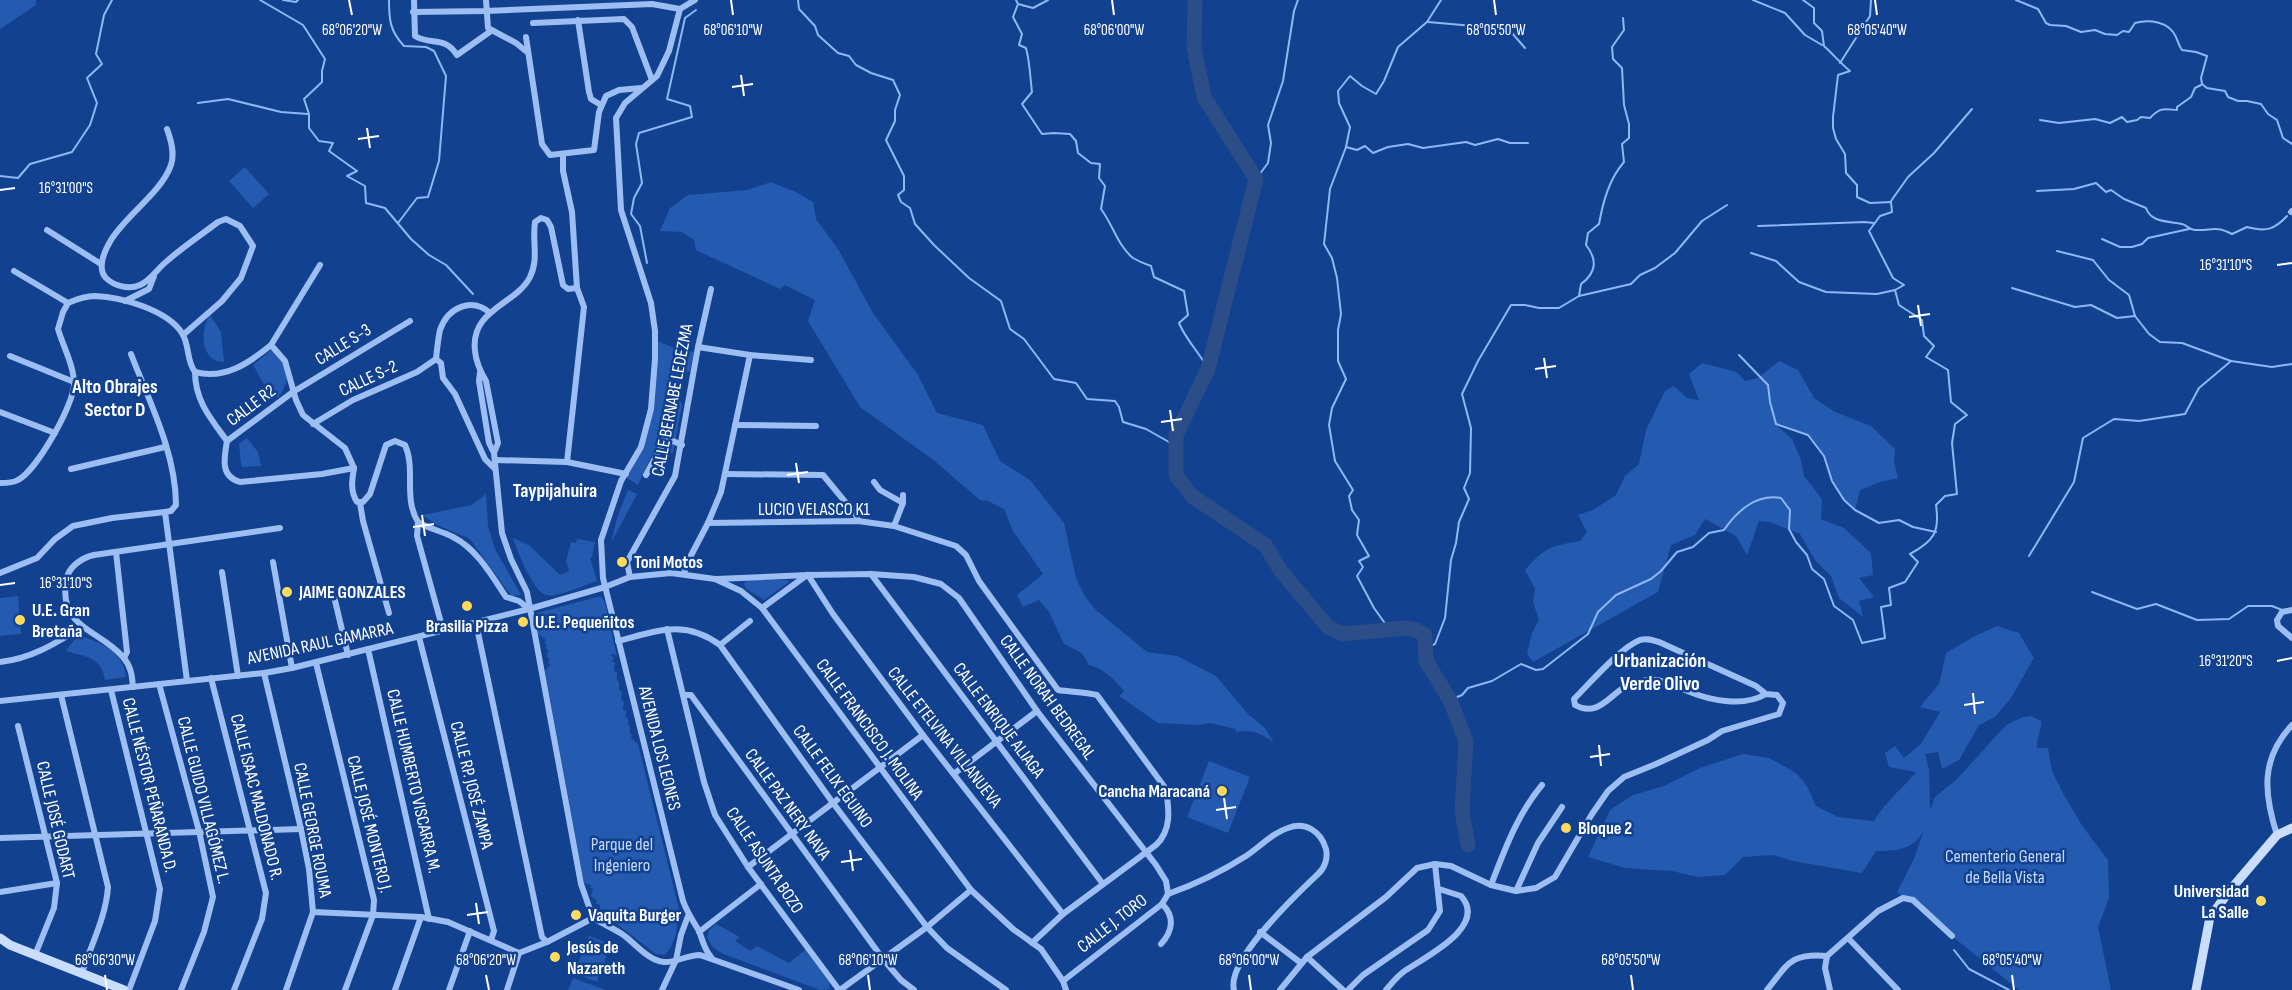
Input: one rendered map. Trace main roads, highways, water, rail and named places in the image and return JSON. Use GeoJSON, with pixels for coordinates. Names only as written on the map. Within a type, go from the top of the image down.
{"type":"FeatureCollection","features":[{"type":"Feature","properties":{"kind":"main road"},"geometry":{"type":"LineString","coordinates":[[2196,990],[2211,917],[2231,889],[2277,835],[2292,828]]}},
{"type":"Feature","properties":{"kind":"main road"},"geometry":{"type":"LineString","coordinates":[[0,938],[35,955],[124,990]]}},
{"type":"Feature","properties":{"kind":"waterway"},"geometry":{"type":"LineString","coordinates":[[0,176],[18,178],[30,164],[72,152],[90,125],[97,103],[87,78],[102,64],[96,54],[104,15],[112,0]]}},
{"type":"Feature","properties":{"kind":"waterway"},"geometry":{"type":"LineString","coordinates":[[260,0],[303,25],[325,59],[322,82],[304,99],[309,114],[309,128],[319,141],[333,143],[329,151],[357,171],[347,176],[365,186],[366,203],[385,208],[411,239],[429,255],[446,265],[473,294]]}},
{"type":"Feature","properties":{"kind":"waterway"},"geometry":{"type":"LineString","coordinates":[[283,0],[296,2],[298,0]]}},
{"type":"Feature","properties":{"kind":"waterway"},"geometry":{"type":"LineString","coordinates":[[389,0],[391,25],[399,41],[404,46],[426,47],[434,51],[446,76],[439,161],[428,197],[417,198],[398,223]]}},
{"type":"Feature","properties":{"kind":"waterway"},"geometry":{"type":"LineString","coordinates":[[798,0],[799,9],[815,26],[818,35],[838,53],[849,56],[856,65],[871,73],[893,80],[900,95],[895,110],[895,121],[886,140],[904,176],[904,190],[898,195],[901,202],[910,208],[915,224],[969,278],[1001,301],[1010,329],[1024,339],[1054,379],[1076,383],[1087,399],[1115,401],[1123,422],[1146,429],[1176,446]]}},
{"type":"Feature","properties":{"kind":"waterway"},"geometry":{"type":"LineString","coordinates":[[1016,0],[1018,4],[1013,17],[1022,34],[1019,45],[1026,48],[1032,92],[1022,104],[1042,134],[1070,134],[1076,141],[1078,153],[1091,163],[1100,164],[1099,178],[1105,186],[1101,209],[1128,253],[1151,266],[1154,277],[1184,291],[1188,315],[1179,323],[1208,369]]}},
{"type":"Feature","properties":{"kind":"waterway"},"geometry":{"type":"LineString","coordinates":[[1018,4],[1033,8],[1048,0]]}},
{"type":"Feature","properties":{"kind":"waterway"},"geometry":{"type":"LineString","coordinates":[[1195,0],[1194,48],[1204,97],[1256,179],[1208,369],[1176,435],[1176,475],[1192,496],[1265,545],[1281,571],[1328,627],[1343,634],[1405,628],[1425,635],[1426,661],[1450,700],[1466,741],[1462,811],[1468,845]]}},
{"type":"Feature","properties":{"kind":"waterway"},"geometry":{"type":"LineString","coordinates":[[1256,179],[1268,163],[1271,143],[1268,125],[1283,81],[1294,11],[1298,0]]}},
{"type":"Feature","properties":{"kind":"waterway"},"geometry":{"type":"LineString","coordinates":[[1389,629],[1374,608],[1357,576],[1363,567],[1359,561],[1369,556],[1357,535],[1359,520],[1352,510],[1349,496],[1353,490],[1335,461],[1329,425],[1332,408],[1346,379],[1338,361],[1338,330],[1341,314],[1337,278],[1332,258],[1324,244],[1330,189],[1346,147],[1350,127],[1339,103],[1338,91],[1350,76],[1376,94],[1398,47],[1427,22],[1441,0]]}},
{"type":"Feature","properties":{"kind":"waterway"},"geometry":{"type":"LineString","coordinates":[[1753,0],[1785,13],[1805,35],[1822,45]]}},
{"type":"Feature","properties":{"kind":"waterway"},"geometry":{"type":"LineString","coordinates":[[1450,700],[1462,695],[1468,688],[1492,681],[1521,664],[1536,670],[1543,669],[1588,634],[1598,612],[1616,595],[1651,579],[1677,552],[1693,547],[1709,533],[1724,530],[1741,510],[1764,498],[1781,498],[1790,510],[1789,529],[1796,542],[1807,555],[1812,569],[1824,579],[1834,606],[1853,620],[1862,643],[1885,638],[1881,607],[1891,605],[1889,588],[1905,582],[1918,562],[1910,554],[1925,545],[1933,535],[1937,522],[1936,505],[1945,496],[1957,494],[1952,443],[1955,424],[1967,415],[1951,402],[1948,370],[1926,357],[1934,346],[1924,336],[1922,320],[1899,305],[1895,290],[1904,285],[1893,278],[1869,231],[1880,216],[1892,212],[1891,202],[1870,203],[1857,197],[1857,185],[1846,173],[1845,154],[1836,139],[1833,117],[1838,75],[1850,71],[1824,46],[1822,31],[1814,23],[1814,8],[1803,0]]}},
{"type":"Feature","properties":{"kind":"waterway"},"geometry":{"type":"LineString","coordinates":[[1840,63],[1870,16],[1871,0]]}},
{"type":"Feature","properties":{"kind":"waterway"},"geometry":{"type":"LineString","coordinates":[[2016,0],[2038,9],[2046,23],[2050,25],[2066,26],[2081,32],[2095,30],[2117,35],[2123,31],[2129,32],[2135,23],[2152,21],[2163,24],[2173,32],[2182,50],[2207,56],[2201,78],[2202,84],[2207,88],[2225,91],[2228,97],[2238,101],[2261,104],[2268,114],[2277,120],[2283,138],[2292,144]]}},
{"type":"Feature","properties":{"kind":"waterway"},"geometry":{"type":"LineString","coordinates":[[647,263],[640,226],[631,214],[634,198],[642,183],[636,144],[639,133],[692,117],[690,106],[667,99],[685,18],[696,10]]}},
{"type":"Feature","properties":{"kind":"waterway"},"geometry":{"type":"LineString","coordinates":[[1579,296],[1581,284],[1590,275],[1594,266],[1586,245],[1588,233],[1599,224],[1607,191],[1624,162],[1622,144],[1629,138],[1622,68],[1613,59],[1612,47],[1624,30],[1623,18]]}},
{"type":"Feature","properties":{"kind":"waterway"},"geometry":{"type":"LineString","coordinates":[[1428,22],[1485,27],[1512,33],[1525,48]]}},
{"type":"Feature","properties":{"kind":"waterway"},"geometry":{"type":"LineString","coordinates":[[2040,120],[2059,123],[2095,119],[2110,123],[2122,117],[2127,122],[2141,117],[2150,118],[2162,110],[2177,110],[2177,107],[2191,97],[2195,88],[2201,85]]}},
{"type":"Feature","properties":{"kind":"waterway"},"geometry":{"type":"LineString","coordinates":[[198,103],[228,99],[281,112],[308,114]]}},
{"type":"Feature","properties":{"kind":"waterway"},"geometry":{"type":"LineString","coordinates":[[1891,201],[1908,177],[1934,153],[1972,109]]}},
{"type":"Feature","properties":{"kind":"waterway"},"geometry":{"type":"LineString","coordinates":[[1346,147],[1357,150],[1365,146],[1373,153],[1388,147],[1408,144],[1423,148],[1466,142],[1475,145],[1498,139],[1510,143],[1528,143]]}},
{"type":"Feature","properties":{"kind":"waterway"},"geometry":{"type":"LineString","coordinates":[[2037,191],[2074,189],[2096,183],[2106,192],[2111,190],[2124,199],[2146,208],[2148,213],[2156,219],[2182,224],[2193,230],[2217,229],[2232,234],[2247,227],[2269,229],[2287,216]]}},
{"type":"Feature","properties":{"kind":"waterway"},"geometry":{"type":"LineString","coordinates":[[1427,647],[1435,644],[1445,618],[1451,560],[1459,522],[1469,499],[1464,488],[1470,473],[1471,428],[1462,394],[1478,361],[1511,305],[1559,308],[1579,296],[1631,284],[1640,275],[1655,268],[1675,253],[1702,221],[1727,205]]}},
{"type":"Feature","properties":{"kind":"waterway"},"geometry":{"type":"LineString","coordinates":[[1758,226],[1874,223]]}},
{"type":"Feature","properties":{"kind":"waterway"},"geometry":{"type":"LineString","coordinates":[[2102,239],[2120,247],[2132,247],[2142,244],[2148,238],[2189,229]]}},
{"type":"Feature","properties":{"kind":"waterway"},"geometry":{"type":"LineString","coordinates":[[2057,251],[2093,260],[2109,280],[2129,295],[2135,316]]}},
{"type":"Feature","properties":{"kind":"waterway"},"geometry":{"type":"LineString","coordinates":[[1751,253],[1776,261],[1799,282],[1826,292],[1877,294],[1895,290]]}},
{"type":"Feature","properties":{"kind":"waterway"},"geometry":{"type":"LineString","coordinates":[[2012,288],[2075,307],[2091,305],[2117,318],[2135,316],[2149,334],[2160,342],[2182,343],[2231,361],[2272,367],[2292,364]]}},
{"type":"Feature","properties":{"kind":"waterway"},"geometry":{"type":"LineString","coordinates":[[1739,355],[1768,385],[1776,424],[1808,435],[1824,456],[1832,481],[1844,500],[1855,510],[1879,523],[1899,520],[1913,527],[1936,532]]}},
{"type":"Feature","properties":{"kind":"waterway"},"geometry":{"type":"LineString","coordinates":[[2029,556],[2074,482],[2083,438],[2114,419],[2139,421],[2185,414],[2199,388],[2231,361]]}},
{"type":"Feature","properties":{"kind":"waterway"},"geometry":{"type":"LineString","coordinates":[[2092,592],[2137,609],[2156,604],[2197,620],[2229,619],[2248,606],[2272,606],[2282,610]]}},
{"type":"Feature","properties":{"kind":"waterway"},"geometry":{"type":"LineString","coordinates":[[1954,950],[1969,969],[2009,990]]}},
{"type":"Feature","properties":{"kind":"place","name":"Toni Motos"},"geometry":{"type":"Point","coordinates":[622,562]}},
{"type":"Feature","properties":{"kind":"place","name":"JAIME GONZALES"},"geometry":{"type":"Point","coordinates":[287,592]}},
{"type":"Feature","properties":{"kind":"place","name":"Brasilia Pizza"},"geometry":{"type":"Point","coordinates":[467,606]}},
{"type":"Feature","properties":{"kind":"place","name":"U.E. Gran Bretaña"},"geometry":{"type":"Point","coordinates":[20,620]}},
{"type":"Feature","properties":{"kind":"place","name":"U.E. Pequeñitos"},"geometry":{"type":"Point","coordinates":[523,622]}},
{"type":"Feature","properties":{"kind":"place","name":"Cancha Maracaná"},"geometry":{"type":"Point","coordinates":[1222,791]}},
{"type":"Feature","properties":{"kind":"place","name":"Bloque 2"},"geometry":{"type":"Point","coordinates":[1566,828]}},
{"type":"Feature","properties":{"kind":"place","name":"Universidad La Salle"},"geometry":{"type":"Point","coordinates":[2261,901]}},
{"type":"Feature","properties":{"kind":"place","name":"Vaquita Burger"},"geometry":{"type":"Point","coordinates":[576,915]}},
{"type":"Feature","properties":{"kind":"place","name":"Jesús de Nazareth"},"geometry":{"type":"Point","coordinates":[555,957]}},
{"type":"Feature","properties":{"kind":"district","name":"Alto Obrajes Sector D"},"geometry":{"type":"Point","coordinates":[115,398]}},
{"type":"Feature","properties":{"kind":"district","name":"Taypijahuira"},"geometry":{"type":"Point","coordinates":[555,490]}},
{"type":"Feature","properties":{"kind":"district","name":"Urbanización Verde Olivo"},"geometry":{"type":"Point","coordinates":[1660,672]}},
{"type":"Feature","properties":{"kind":"park label","name":"Parque del Ingeniero"},"geometry":{"type":"Point","coordinates":[622,854]}},
{"type":"Feature","properties":{"kind":"park label","name":"Cementerio General de Bella Vista"},"geometry":{"type":"Point","coordinates":[2005,866]}}]}
